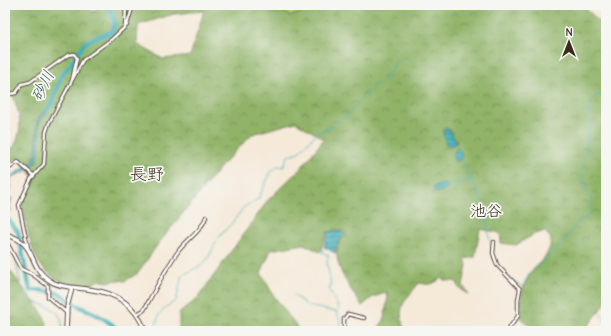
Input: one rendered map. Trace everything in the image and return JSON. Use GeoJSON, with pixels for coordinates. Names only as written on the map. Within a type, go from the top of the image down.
{"type":"FeatureCollection","features":[{"type":"Feature","properties":{"kind":"main road"},"geometry":{"type":"LineString","coordinates":[[5,234],[17,238],[24,243],[28,248],[36,268],[43,276],[57,284],[72,288],[94,290],[119,298],[129,304],[137,314],[145,331]]}},
{"type":"Feature","properties":{"kind":"main road"},"geometry":{"type":"LineString","coordinates":[[66,331],[68,303],[72,288]]}},
{"type":"Feature","properties":{"kind":"street"},"geometry":{"type":"LineString","coordinates":[[125,27],[126,5]]}},
{"type":"Feature","properties":{"kind":"street"},"geometry":{"type":"LineString","coordinates":[[28,248],[19,205],[34,176],[45,161],[44,141],[49,123],[86,57],[112,39],[125,27],[130,19],[132,5]]}},
{"type":"Feature","properties":{"kind":"street"},"geometry":{"type":"LineString","coordinates":[[5,91],[10,94],[16,93],[22,84],[30,82],[68,55],[76,55],[76,65],[72,80]]}},
{"type":"Feature","properties":{"kind":"street"},"geometry":{"type":"LineString","coordinates":[[5,171],[18,162],[34,176]]}},
{"type":"Feature","properties":{"kind":"street"},"geometry":{"type":"LineString","coordinates":[[137,314],[144,310],[174,257],[194,235],[206,217]]}},
{"type":"Feature","properties":{"kind":"street"},"geometry":{"type":"LineString","coordinates":[[5,239],[21,269],[48,286],[50,299],[67,313]]}},
{"type":"Feature","properties":{"kind":"street"},"geometry":{"type":"LineString","coordinates":[[494,242],[492,253],[495,260],[508,277],[518,285],[520,289],[518,316],[507,331]]}},
{"type":"Feature","properties":{"kind":"street"},"geometry":{"type":"LineString","coordinates":[[344,331],[344,321],[348,314],[364,318]]}},
{"type":"Feature","properties":{"kind":"green space"},"geometry":{"type":"Polygon","coordinates":[[[5,5],[88,5],[92,12],[103,5],[275,5],[290,16],[300,13],[302,5],[582,5],[606,28],[606,301],[584,331],[530,331],[529,325],[521,319],[521,297],[532,271],[546,256],[551,239],[545,231],[535,234],[516,245],[501,243],[500,233],[480,229],[475,257],[465,259],[467,265],[463,285],[469,295],[458,287],[457,282],[441,278],[431,284],[419,283],[403,305],[401,316],[405,331],[376,331],[384,320],[388,296],[386,293],[373,297],[362,306],[347,284],[339,266],[337,249],[340,241],[346,235],[345,232],[337,230],[327,232],[320,252],[304,244],[271,250],[261,273],[274,296],[300,331],[179,331],[179,313],[197,299],[268,200],[301,168],[324,139],[296,122],[252,134],[222,165],[158,244],[138,273],[125,281],[118,280],[108,282],[98,280],[92,285],[73,284],[55,278],[46,271],[39,262],[30,241],[22,205],[35,179],[18,158],[5,167],[5,147],[12,149],[16,143],[20,123],[13,96],[5,95],[5,5]],[[204,11],[174,14],[138,25],[137,44],[163,59],[190,56],[204,11]]]}},
{"type":"Feature","properties":{"kind":"green space"},"geometry":{"type":"Polygon","coordinates":[[[265,5],[308,5],[303,24],[265,5]]]}},
{"type":"Feature","properties":{"kind":"green space"},"geometry":{"type":"Polygon","coordinates":[[[5,264],[41,311],[47,323],[45,331],[5,331],[5,264]]]}},
{"type":"Feature","properties":{"kind":"water"},"geometry":{"type":"Polygon","coordinates":[[[49,107],[50,108],[39,123],[39,155],[36,163],[30,169],[11,178],[9,198],[12,198],[10,206],[11,211],[5,216],[5,180],[33,162],[36,154],[37,121],[43,112],[49,107]]]}},
{"type":"Feature","properties":{"kind":"water"},"geometry":{"type":"Polygon","coordinates":[[[445,128],[450,130],[457,143],[450,146],[446,144],[443,132],[445,128]]]}},
{"type":"Feature","properties":{"kind":"water"},"geometry":{"type":"Polygon","coordinates":[[[457,147],[461,152],[462,159],[455,162],[453,155],[457,147]]]}},
{"type":"Feature","properties":{"kind":"water"},"geometry":{"type":"Polygon","coordinates":[[[446,184],[448,189],[434,193],[434,186],[446,184]]]}},
{"type":"Feature","properties":{"kind":"water"},"geometry":{"type":"Polygon","coordinates":[[[338,231],[345,234],[339,241],[335,253],[324,247],[328,232],[338,231]]]}},
{"type":"Feature","properties":{"kind":"waterway","name":"砂川"},"geometry":{"type":"LineString","coordinates":[[46,111],[52,103],[62,74],[70,66],[73,59],[86,42],[112,32],[115,23],[109,5]]}},
{"type":"Feature","properties":{"kind":"waterway"},"geometry":{"type":"LineString","coordinates":[[154,331],[159,315],[166,307],[176,301],[182,275],[201,266],[209,257],[217,239],[244,207],[258,199],[271,172],[278,166],[283,167],[288,156],[299,152],[317,133],[333,126],[348,114],[365,95],[382,82],[400,56]]}},
{"type":"Feature","properties":{"kind":"waterway"},"geometry":{"type":"LineString","coordinates":[[520,295],[522,287],[530,273],[562,245],[578,221],[590,214],[591,200],[585,188],[582,169],[589,133],[590,102],[594,97],[606,94]]}},
{"type":"Feature","properties":{"kind":"waterway"},"geometry":{"type":"LineString","coordinates":[[462,162],[484,208],[495,262]]}},
{"type":"Feature","properties":{"kind":"waterway"},"geometry":{"type":"LineString","coordinates":[[446,185],[470,180]]}},
{"type":"Feature","properties":{"kind":"waterway","name":"砂川"},"geometry":{"type":"LineString","coordinates":[[5,216],[18,232],[30,290],[60,294],[73,303],[103,318],[118,331]]}},
{"type":"Feature","properties":{"kind":"waterway"},"geometry":{"type":"LineString","coordinates":[[323,249],[322,252],[328,255],[327,263],[331,286],[329,289],[339,309],[336,312],[342,331]]}},
{"type":"Feature","properties":{"kind":"waterway"},"geometry":{"type":"LineString","coordinates":[[16,261],[24,293],[30,299],[49,307],[59,314],[62,331]]}},
{"type":"Feature","properties":{"kind":"waterway"},"geometry":{"type":"LineString","coordinates":[[512,279],[522,287]]}},
{"type":"Feature","properties":{"kind":"waterway"},"geometry":{"type":"LineString","coordinates":[[294,295],[308,306],[336,312]]}},
{"type":"Feature","properties":{"kind":"waterway"},"geometry":{"type":"LineString","coordinates":[[515,322],[519,317],[519,310]]}},
{"type":"Feature","properties":{"kind":"waterway"},"geometry":{"type":"LineString","coordinates":[[601,314],[606,323]]}},
{"type":"Feature","properties":{"kind":"district","name":"長野"},"geometry":{"type":"Point","coordinates":[147,174]}},
{"type":"Feature","properties":{"kind":"district","name":"池谷"},"geometry":{"type":"Point","coordinates":[486,211]}}]}
